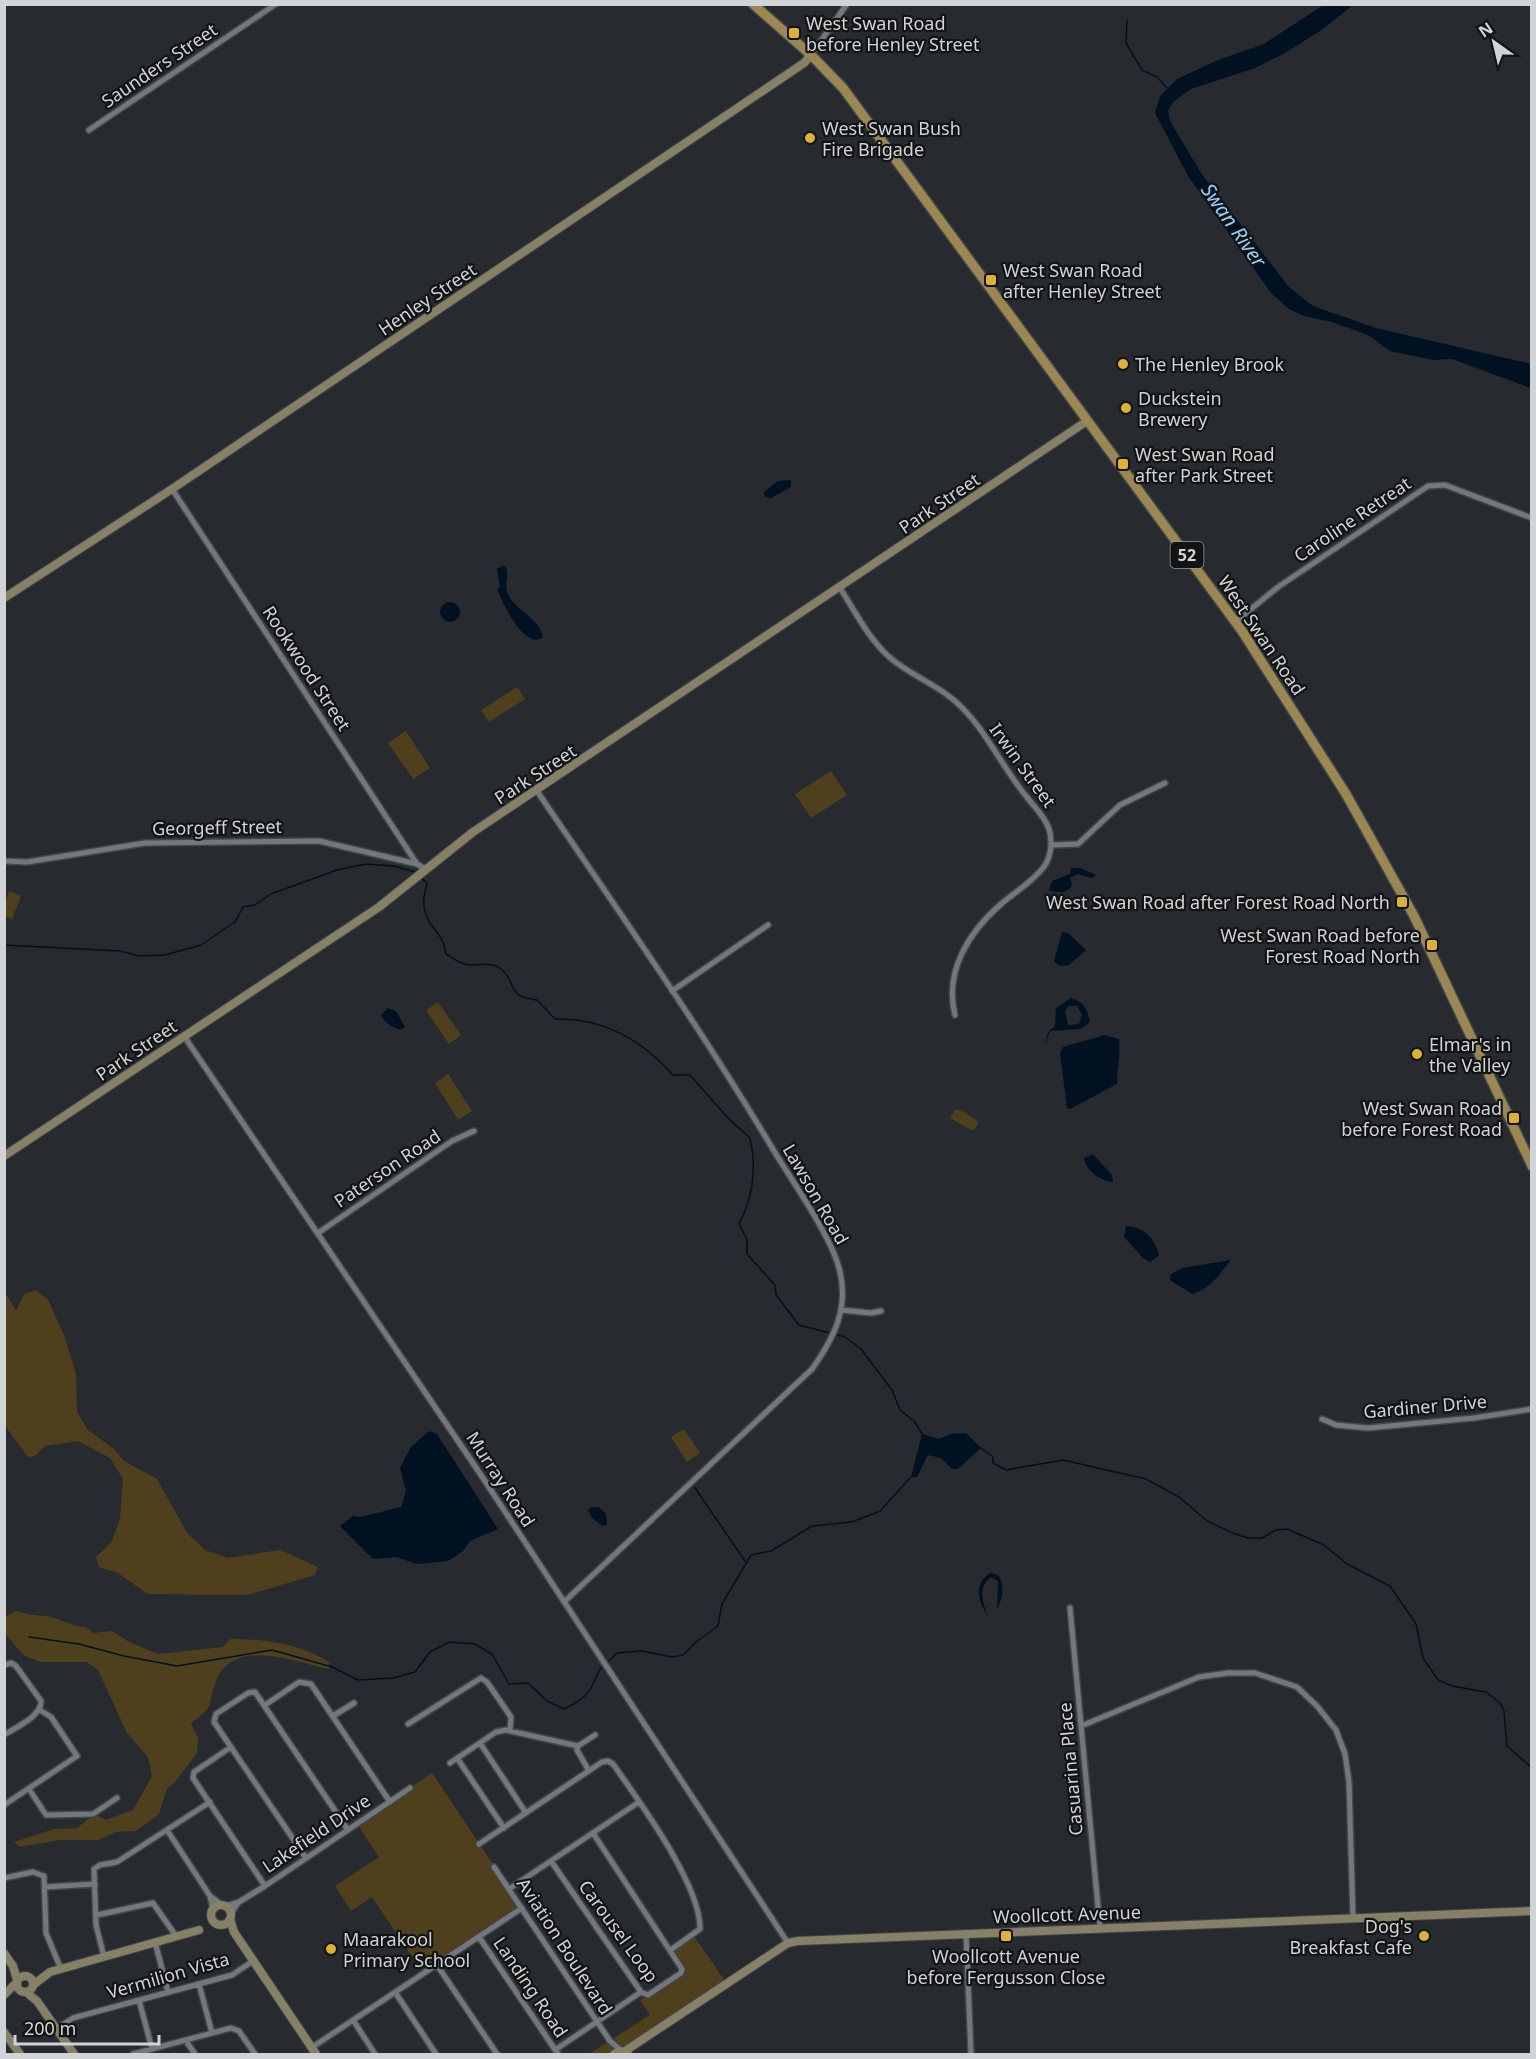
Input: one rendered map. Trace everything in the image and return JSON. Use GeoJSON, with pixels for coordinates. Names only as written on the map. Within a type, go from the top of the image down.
{"type":"FeatureCollection","features":[{"type":"Feature","properties":{"kind":"main road","name":"West Swan Road"},"geometry":{"type":"LineString","coordinates":[[753,4],[811,55],[843,88],[1235,621],[1346,794],[1402,896],[1528,1146],[1532,1166]]}},
{"type":"Feature","properties":{"kind":"street","name":"Saunders Street"},"geometry":{"type":"LineString","coordinates":[[89,130],[276,4]]}},
{"type":"Feature","properties":{"kind":"street","name":"Henley Street"},"geometry":{"type":"LineString","coordinates":[[4,598],[172,489],[804,63],[847,4]]}},
{"type":"Feature","properties":{"kind":"street","name":"Park Street"},"geometry":{"type":"LineString","coordinates":[[4,1156],[379,907],[473,832],[1087,421]]}},
{"type":"Feature","properties":{"kind":"street","name":"Caroline Retreat"},"geometry":{"type":"LineString","coordinates":[[1235,621],[1278,587],[1428,486],[1445,485],[1455,488],[1532,518]]}},
{"type":"Feature","properties":{"kind":"street","name":"Rookwood Street"},"geometry":{"type":"LineString","coordinates":[[172,489],[417,864]]}},
{"type":"Feature","properties":{"kind":"street","name":"Irwin Street"},"geometry":{"type":"LineString","coordinates":[[840,588],[868,632],[886,654],[953,699],[970,716],[1026,796],[1038,809],[1049,828],[1052,845]]}},
{"type":"Feature","properties":{"kind":"street"},"geometry":{"type":"LineString","coordinates":[[955,1015],[951,998],[958,961],[970,937],[1002,903],[1035,878],[1047,863],[1052,845],[1078,844],[1120,805],[1165,783]]}},
{"type":"Feature","properties":{"kind":"street","name":"Lawson Road"},"geometry":{"type":"LineString","coordinates":[[537,790],[749,1109],[834,1253],[840,1269],[841,1310],[832,1342],[812,1369],[564,1602]]}},
{"type":"Feature","properties":{"kind":"street","name":"Georgeff Street"},"geometry":{"type":"LineString","coordinates":[[4,861],[27,862],[145,843],[319,841],[417,864],[427,870]]}},
{"type":"Feature","properties":{"kind":"street"},"geometry":{"type":"LineString","coordinates":[[672,991],[768,925]]}},
{"type":"Feature","properties":{"kind":"street","name":"Murray Road"},"geometry":{"type":"LineString","coordinates":[[184,1036],[564,1602],[788,1943]]}},
{"type":"Feature","properties":{"kind":"street","name":"Paterson Road"},"geometry":{"type":"LineString","coordinates":[[318,1233],[452,1141],[474,1131]]}},
{"type":"Feature","properties":{"kind":"street"},"geometry":{"type":"LineString","coordinates":[[841,1310],[871,1313],[881,1311]]}},
{"type":"Feature","properties":{"kind":"street","name":"Gardiner Drive"},"geometry":{"type":"LineString","coordinates":[[1322,1419],[1336,1425],[1368,1428],[1474,1418],[1532,1409]]}},
{"type":"Feature","properties":{"kind":"street","name":"Casuarina Place"},"geometry":{"type":"LineString","coordinates":[[1070,1608],[1100,1928]]}},
{"type":"Feature","properties":{"kind":"street"},"geometry":{"type":"LineString","coordinates":[[4,1665],[11,1663],[16,1666],[41,1701],[40,1710],[4,1735]]}},
{"type":"Feature","properties":{"kind":"street"},"geometry":{"type":"LineString","coordinates":[[1081,1726],[1199,1677],[1228,1673],[1255,1673],[1297,1687],[1330,1722],[1345,1754],[1349,1782],[1353,1918]]}},
{"type":"Feature","properties":{"kind":"street"},"geometry":{"type":"LineString","coordinates":[[408,1724],[481,1678],[487,1682],[511,1717],[510,1731]]}},
{"type":"Feature","properties":{"kind":"street"},"geometry":{"type":"LineString","coordinates":[[265,1705],[303,1682],[311,1684],[390,1802]]}},
{"type":"Feature","properties":{"kind":"street"},"geometry":{"type":"LineString","coordinates":[[306,1858],[214,1722],[214,1716],[251,1692],[255,1692],[348,1830]]}},
{"type":"Feature","properties":{"kind":"street"},"geometry":{"type":"LineString","coordinates":[[333,1716],[354,1702]]}},
{"type":"Feature","properties":{"kind":"street"},"geometry":{"type":"LineString","coordinates":[[4,1805],[77,1756],[51,1717],[40,1710]]}},
{"type":"Feature","properties":{"kind":"street"},"geometry":{"type":"LineString","coordinates":[[450,1763],[496,1732],[510,1731],[578,1746],[595,1735]]}},
{"type":"Feature","properties":{"kind":"street"},"geometry":{"type":"LineString","coordinates":[[480,1743],[526,1813]]}},
{"type":"Feature","properties":{"kind":"street"},"geometry":{"type":"LineString","coordinates":[[578,1746],[579,1754],[589,1771]]}},
{"type":"Feature","properties":{"kind":"street"},"geometry":{"type":"LineString","coordinates":[[231,1747],[193,1775],[265,1886]]}},
{"type":"Feature","properties":{"kind":"street"},"geometry":{"type":"LineString","coordinates":[[457,1758],[504,1827]]}},
{"type":"Feature","properties":{"kind":"street"},"geometry":{"type":"LineString","coordinates":[[479,1844],[602,1762],[608,1761],[613,1764],[667,1844],[695,1904],[700,1923],[696,1933],[672,1950]]}},
{"type":"Feature","properties":{"kind":"street","name":"Lakefield Drive"},"geometry":{"type":"LineString","coordinates":[[227,1911],[410,1788]]}},
{"type":"Feature","properties":{"kind":"street"},"geometry":{"type":"LineString","coordinates":[[29,1789],[45,1815],[93,1814],[117,1798]]}},
{"type":"Feature","properties":{"kind":"street"},"geometry":{"type":"LineString","coordinates":[[104,1957],[96,1925],[94,1869],[100,1864],[117,1862],[210,1802]]}},
{"type":"Feature","properties":{"kind":"street"},"geometry":{"type":"LineString","coordinates":[[509,1888],[639,1802]]}},
{"type":"Feature","properties":{"kind":"street"},"geometry":{"type":"LineString","coordinates":[[167,1830],[210,1896],[227,1911],[234,1932],[314,2051],[353,2020],[522,1908]]}},
{"type":"Feature","properties":{"kind":"street","name":"Carousel Loop"},"geometry":{"type":"LineString","coordinates":[[551,1860],[641,1992],[648,1995],[681,1973],[682,1968],[593,1833]]}},
{"type":"Feature","properties":{"kind":"street","name":"Aviation Boulevard"},"geometry":{"type":"LineString","coordinates":[[494,1867],[610,2041],[622,2053]]}},
{"type":"Feature","properties":{"kind":"street"},"geometry":{"type":"LineString","coordinates":[[4,1878],[39,1872],[44,1876],[46,1933],[61,1969]]}},
{"type":"Feature","properties":{"kind":"street"},"geometry":{"type":"LineString","coordinates":[[45,1887],[95,1884]]}},
{"type":"Feature","properties":{"kind":"street"},"geometry":{"type":"LineString","coordinates":[[210,1896],[212,1912],[219,1924],[234,1932]]}},
{"type":"Feature","properties":{"kind":"street"},"geometry":{"type":"LineString","coordinates":[[97,1915],[153,1903],[176,1936]]}},
{"type":"Feature","properties":{"kind":"street"},"geometry":{"type":"LineString","coordinates":[[212,1912],[227,1911]]}},
{"type":"Feature","properties":{"kind":"street"},"geometry":{"type":"LineString","coordinates":[[4,1995],[41,1976],[61,1969],[219,1924],[227,1911]]}},
{"type":"Feature","properties":{"kind":"street","name":"Woollcott Avenue"},"geometry":{"type":"LineString","coordinates":[[788,1943],[966,1933],[1532,1911]]}},
{"type":"Feature","properties":{"kind":"street"},"geometry":{"type":"LineString","coordinates":[[201,1929],[212,1912]]}},
{"type":"Feature","properties":{"kind":"street"},"geometry":{"type":"LineString","coordinates":[[966,1933],[971,2055]]}},
{"type":"Feature","properties":{"kind":"street","name":"Landing Road"},"geometry":{"type":"LineString","coordinates":[[479,1937],[556,2052]]}},
{"type":"Feature","properties":{"kind":"street"},"geometry":{"type":"LineString","coordinates":[[154,1942],[168,1992]]}},
{"type":"Feature","properties":{"kind":"street"},"geometry":{"type":"LineString","coordinates":[[622,2053],[636,2046],[788,1943]]}},
{"type":"Feature","properties":{"kind":"street"},"geometry":{"type":"LineString","coordinates":[[4,1953],[74,2055]]}},
{"type":"Feature","properties":{"kind":"street","name":"Vermilion Vista"},"geometry":{"type":"LineString","coordinates":[[56,2029],[73,2018],[232,1975],[253,1961]]}},
{"type":"Feature","properties":{"kind":"street"},"geometry":{"type":"LineString","coordinates":[[437,1965],[497,2055]]}},
{"type":"Feature","properties":{"kind":"street"},"geometry":{"type":"LineString","coordinates":[[199,1984],[212,2033]]}},
{"type":"Feature","properties":{"kind":"street"},"geometry":{"type":"LineString","coordinates":[[395,1992],[436,2055]]}},
{"type":"Feature","properties":{"kind":"street"},"geometry":{"type":"LineString","coordinates":[[556,2052],[641,1992]]}},
{"type":"Feature","properties":{"kind":"street"},"geometry":{"type":"LineString","coordinates":[[139,2000],[152,2049]]}},
{"type":"Feature","properties":{"kind":"street"},"geometry":{"type":"LineString","coordinates":[[353,2020],[375,2055]]}},
{"type":"Feature","properties":{"kind":"street"},"geometry":{"type":"LineString","coordinates":[[133,2055],[235,2028],[255,2055]]}},
{"type":"Feature","properties":{"kind":"street"},"geometry":{"type":"LineString","coordinates":[[4,2031],[20,2055]]}},
{"type":"Feature","properties":{"kind":"street"},"geometry":{"type":"LineString","coordinates":[[189,2039],[188,2044],[195,2055]]}},
{"type":"Feature","properties":{"kind":"shaded area"},"geometry":{"type":"Polygon","coordinates":[[[517,687],[525,699],[489,722],[481,710],[517,687]]]}},
{"type":"Feature","properties":{"kind":"shaded area"},"geometry":{"type":"Polygon","coordinates":[[[406,731],[430,768],[413,779],[388,743],[406,731]]]}},
{"type":"Feature","properties":{"kind":"shaded area"},"geometry":{"type":"Polygon","coordinates":[[[831,771],[847,795],[811,818],[795,794],[831,771]]]}},
{"type":"Feature","properties":{"kind":"shaded area"},"geometry":{"type":"Polygon","coordinates":[[[9,891],[21,896],[12,919],[5,916],[5,904],[9,891]]]}},
{"type":"Feature","properties":{"kind":"shaded area"},"geometry":{"type":"Polygon","coordinates":[[[438,1002],[461,1035],[449,1044],[426,1010],[438,1002]]]}},
{"type":"Feature","properties":{"kind":"shaded area"},"geometry":{"type":"Polygon","coordinates":[[[448,1074],[472,1111],[458,1120],[435,1083],[448,1074]]]}},
{"type":"Feature","properties":{"kind":"shaded area"},"geometry":{"type":"Polygon","coordinates":[[[955,1110],[961,1110],[979,1122],[973,1131],[950,1118],[955,1110]]]}},
{"type":"Feature","properties":{"kind":"shaded area"},"geometry":{"type":"Polygon","coordinates":[[[36,1290],[48,1300],[64,1335],[76,1374],[77,1412],[88,1430],[114,1449],[124,1461],[157,1479],[187,1533],[205,1550],[228,1558],[280,1550],[318,1567],[315,1575],[247,1595],[148,1594],[118,1573],[99,1567],[96,1557],[111,1543],[120,1519],[123,1479],[110,1458],[78,1441],[45,1446],[35,1456],[28,1457],[5,1426],[5,1292],[16,1311],[24,1294],[36,1290]]]}},
{"type":"Feature","properties":{"kind":"shaded area"},"geometry":{"type":"Polygon","coordinates":[[[684,1429],[700,1453],[687,1462],[671,1437],[684,1429]]]}},
{"type":"Feature","properties":{"kind":"shaded area"},"geometry":{"type":"Polygon","coordinates":[[[16,1611],[86,1627],[93,1633],[112,1631],[129,1642],[158,1654],[223,1647],[230,1639],[281,1643],[306,1650],[329,1662],[329,1669],[266,1656],[236,1659],[225,1667],[216,1681],[208,1708],[191,1723],[198,1738],[197,1753],[167,1789],[159,1814],[136,1831],[116,1832],[98,1840],[60,1840],[20,1847],[14,1842],[54,1829],[77,1828],[89,1818],[98,1816],[106,1820],[133,1810],[152,1776],[148,1757],[127,1733],[98,1670],[87,1662],[40,1662],[23,1655],[5,1633],[4,1618],[16,1611]]]}},
{"type":"Feature","properties":{"kind":"shaded area"},"geometry":{"type":"Polygon","coordinates":[[[432,1773],[522,1908],[423,1973],[372,1897],[351,1911],[335,1886],[379,1857],[357,1824],[432,1773]]]}},
{"type":"Feature","properties":{"kind":"shaded area"},"geometry":{"type":"Polygon","coordinates":[[[694,1936],[727,1984],[614,2054],[589,2054],[650,2015],[640,2000],[681,1973],[672,1949],[694,1936]]]}},
{"type":"Feature","properties":{"kind":"water","name":"Swan River"},"geometry":{"type":"Polygon","coordinates":[[[1325,4],[1353,5],[1323,29],[1285,53],[1255,68],[1191,89],[1174,101],[1168,110],[1170,121],[1201,173],[1289,287],[1313,306],[1376,328],[1531,364],[1531,388],[1452,359],[1433,360],[1390,351],[1368,335],[1332,322],[1304,316],[1289,309],[1271,293],[1188,176],[1155,113],[1160,96],[1177,79],[1218,60],[1264,44],[1325,4]]]}},
{"type":"Feature","properties":{"kind":"water"},"geometry":{"type":"Polygon","coordinates":[[[791,480],[791,487],[771,498],[765,497],[764,492],[778,481],[791,480]]]}},
{"type":"Feature","properties":{"kind":"water"},"geometry":{"type":"Polygon","coordinates":[[[502,566],[506,567],[507,571],[506,586],[510,598],[538,625],[543,637],[540,639],[533,639],[520,629],[504,603],[497,589],[500,587],[497,569],[502,566]]]}},
{"type":"Feature","properties":{"kind":"water"},"geometry":{"type":"Polygon","coordinates":[[[450,602],[457,605],[460,612],[457,619],[450,622],[443,619],[440,612],[443,605],[450,602]]]}},
{"type":"Feature","properties":{"kind":"water"},"geometry":{"type":"Polygon","coordinates":[[[1071,868],[1080,868],[1096,875],[1092,878],[1078,874],[1070,878],[1072,886],[1064,892],[1049,890],[1052,881],[1070,874],[1071,868]]]}},
{"type":"Feature","properties":{"kind":"water"},"geometry":{"type":"Polygon","coordinates":[[[1062,932],[1068,933],[1086,950],[1069,965],[1059,966],[1054,961],[1062,932]]]}},
{"type":"Feature","properties":{"kind":"water"},"geometry":{"type":"Polygon","coordinates":[[[1071,998],[1079,1001],[1088,1013],[1090,1022],[1080,1029],[1050,1031],[1045,1045],[1048,1032],[1055,1026],[1056,1008],[1071,998]],[[1069,1006],[1065,1011],[1068,1025],[1079,1024],[1082,1015],[1077,1006],[1069,1006]]]}},
{"type":"Feature","properties":{"kind":"water"},"geometry":{"type":"Polygon","coordinates":[[[388,1008],[396,1011],[405,1027],[400,1030],[384,1020],[381,1015],[388,1008]]]}},
{"type":"Feature","properties":{"kind":"water"},"geometry":{"type":"Polygon","coordinates":[[[1105,1035],[1119,1039],[1117,1084],[1070,1109],[1067,1108],[1060,1053],[1063,1047],[1105,1035]]]}},
{"type":"Feature","properties":{"kind":"water"},"geometry":{"type":"Polygon","coordinates":[[[1093,1154],[1112,1175],[1113,1182],[1099,1177],[1085,1163],[1084,1158],[1093,1154]]]}},
{"type":"Feature","properties":{"kind":"water"},"geometry":{"type":"Polygon","coordinates":[[[1126,1226],[1138,1228],[1148,1235],[1155,1244],[1159,1256],[1150,1262],[1144,1259],[1124,1237],[1126,1226]]]}},
{"type":"Feature","properties":{"kind":"water"},"geometry":{"type":"Polygon","coordinates":[[[1231,1260],[1210,1285],[1199,1292],[1192,1294],[1170,1280],[1171,1274],[1182,1268],[1231,1260]]]}},
{"type":"Feature","properties":{"kind":"water"},"geometry":{"type":"Polygon","coordinates":[[[429,1431],[437,1434],[498,1529],[470,1541],[463,1551],[448,1561],[417,1564],[396,1557],[373,1559],[340,1526],[353,1516],[361,1517],[401,1507],[406,1491],[400,1468],[411,1447],[429,1431]]]}},
{"type":"Feature","properties":{"kind":"water"},"geometry":{"type":"Polygon","coordinates":[[[966,1433],[981,1448],[958,1469],[952,1469],[941,1458],[928,1455],[917,1477],[911,1477],[922,1434],[939,1439],[951,1434],[966,1433]]]}},
{"type":"Feature","properties":{"kind":"water"},"geometry":{"type":"Polygon","coordinates":[[[592,1507],[599,1507],[606,1514],[607,1524],[603,1526],[592,1518],[588,1510],[592,1507]]]}},
{"type":"Feature","properties":{"kind":"water"},"geometry":{"type":"Polygon","coordinates":[[[990,1573],[998,1575],[1002,1584],[1002,1592],[997,1610],[998,1581],[991,1577],[984,1586],[982,1595],[988,1617],[980,1600],[979,1588],[984,1578],[990,1573]]]}},
{"type":"Feature","properties":{"kind":"waterway"},"geometry":{"type":"LineString","coordinates":[[1127,20],[1126,43],[1142,70],[1157,77],[1167,88]]}},
{"type":"Feature","properties":{"kind":"waterway"},"geometry":{"type":"LineString","coordinates":[[4,945],[120,951],[139,956],[165,955],[201,945],[235,922],[243,907],[255,905],[271,894],[337,870],[366,864],[393,866],[416,872]]}},
{"type":"Feature","properties":{"kind":"waterway"},"geometry":{"type":"LineString","coordinates":[[421,878],[427,883],[423,900],[425,913],[442,939],[446,954],[465,964],[497,966],[506,974],[516,992],[537,1000],[555,1019],[589,1022],[620,1033],[634,1041],[661,1062],[673,1075],[690,1075],[727,1117],[750,1138],[753,1160],[752,1182],[748,1203],[739,1224],[747,1239],[747,1254],[775,1285],[776,1295],[799,1325],[845,1337],[861,1349],[892,1390],[900,1410],[915,1422],[922,1434]]}},
{"type":"Feature","properties":{"kind":"waterway"},"geometry":{"type":"LineString","coordinates":[[981,1448],[993,1457],[993,1463],[1006,1470],[1063,1460],[1146,1479],[1179,1497],[1207,1521],[1235,1534],[1248,1538],[1262,1538],[1276,1530],[1287,1529],[1324,1545],[1347,1564],[1390,1586],[1416,1624],[1423,1658],[1438,1680],[1452,1686],[1486,1692],[1500,1703],[1504,1711],[1507,1746],[1532,1768]]}},
{"type":"Feature","properties":{"kind":"waterway"},"geometry":{"type":"LineString","coordinates":[[607,1663],[617,1653],[642,1651],[672,1657],[683,1655],[718,1626],[722,1604],[751,1555],[771,1551],[812,1526],[852,1522],[880,1511],[911,1477]]}},
{"type":"Feature","properties":{"kind":"waterway"},"geometry":{"type":"LineString","coordinates":[[695,1488],[745,1561]]}},
{"type":"Feature","properties":{"kind":"waterway"},"geometry":{"type":"LineString","coordinates":[[29,1637],[79,1644],[124,1656],[177,1666],[272,1650],[332,1667],[358,1680],[393,1678],[415,1672],[430,1652],[449,1642],[475,1644],[492,1654],[509,1684],[528,1683],[547,1701],[564,1709],[589,1692],[603,1666]]}},
{"type":"Feature","properties":{"kind":"place","name":"West Swan Road before Henley Street"},"geometry":{"type":"Point","coordinates":[794,33]}},
{"type":"Feature","properties":{"kind":"place","name":"West Swan Bush Fire Brigade"},"geometry":{"type":"Point","coordinates":[810,138]}},
{"type":"Feature","properties":{"kind":"place","name":"West Swan Road after Henley Street"},"geometry":{"type":"Point","coordinates":[991,280]}},
{"type":"Feature","properties":{"kind":"place","name":"The Henley Brook"},"geometry":{"type":"Point","coordinates":[1123,364]}},
{"type":"Feature","properties":{"kind":"place","name":"Duckstein Brewery"},"geometry":{"type":"Point","coordinates":[1126,408]}},
{"type":"Feature","properties":{"kind":"place","name":"West Swan Road after Park Street"},"geometry":{"type":"Point","coordinates":[1123,464]}},
{"type":"Feature","properties":{"kind":"place","name":"West Swan Road after Forest Road North"},"geometry":{"type":"Point","coordinates":[1402,902]}},
{"type":"Feature","properties":{"kind":"place","name":"West Swan Road before Forest Road North"},"geometry":{"type":"Point","coordinates":[1432,945]}},
{"type":"Feature","properties":{"kind":"place","name":"Elmar's in the Valley"},"geometry":{"type":"Point","coordinates":[1417,1054]}},
{"type":"Feature","properties":{"kind":"place","name":"West Swan Road before Forest Road"},"geometry":{"type":"Point","coordinates":[1514,1118]}},
{"type":"Feature","properties":{"kind":"place","name":"Woollcott Avenue before Fergusson Close"},"geometry":{"type":"Point","coordinates":[1006,1936]}},
{"type":"Feature","properties":{"kind":"place","name":"Dog's Breakfast Cafe"},"geometry":{"type":"Point","coordinates":[1424,1936]}},
{"type":"Feature","properties":{"kind":"place","name":"Maarakool Primary School"},"geometry":{"type":"Point","coordinates":[331,1949]}}]}
